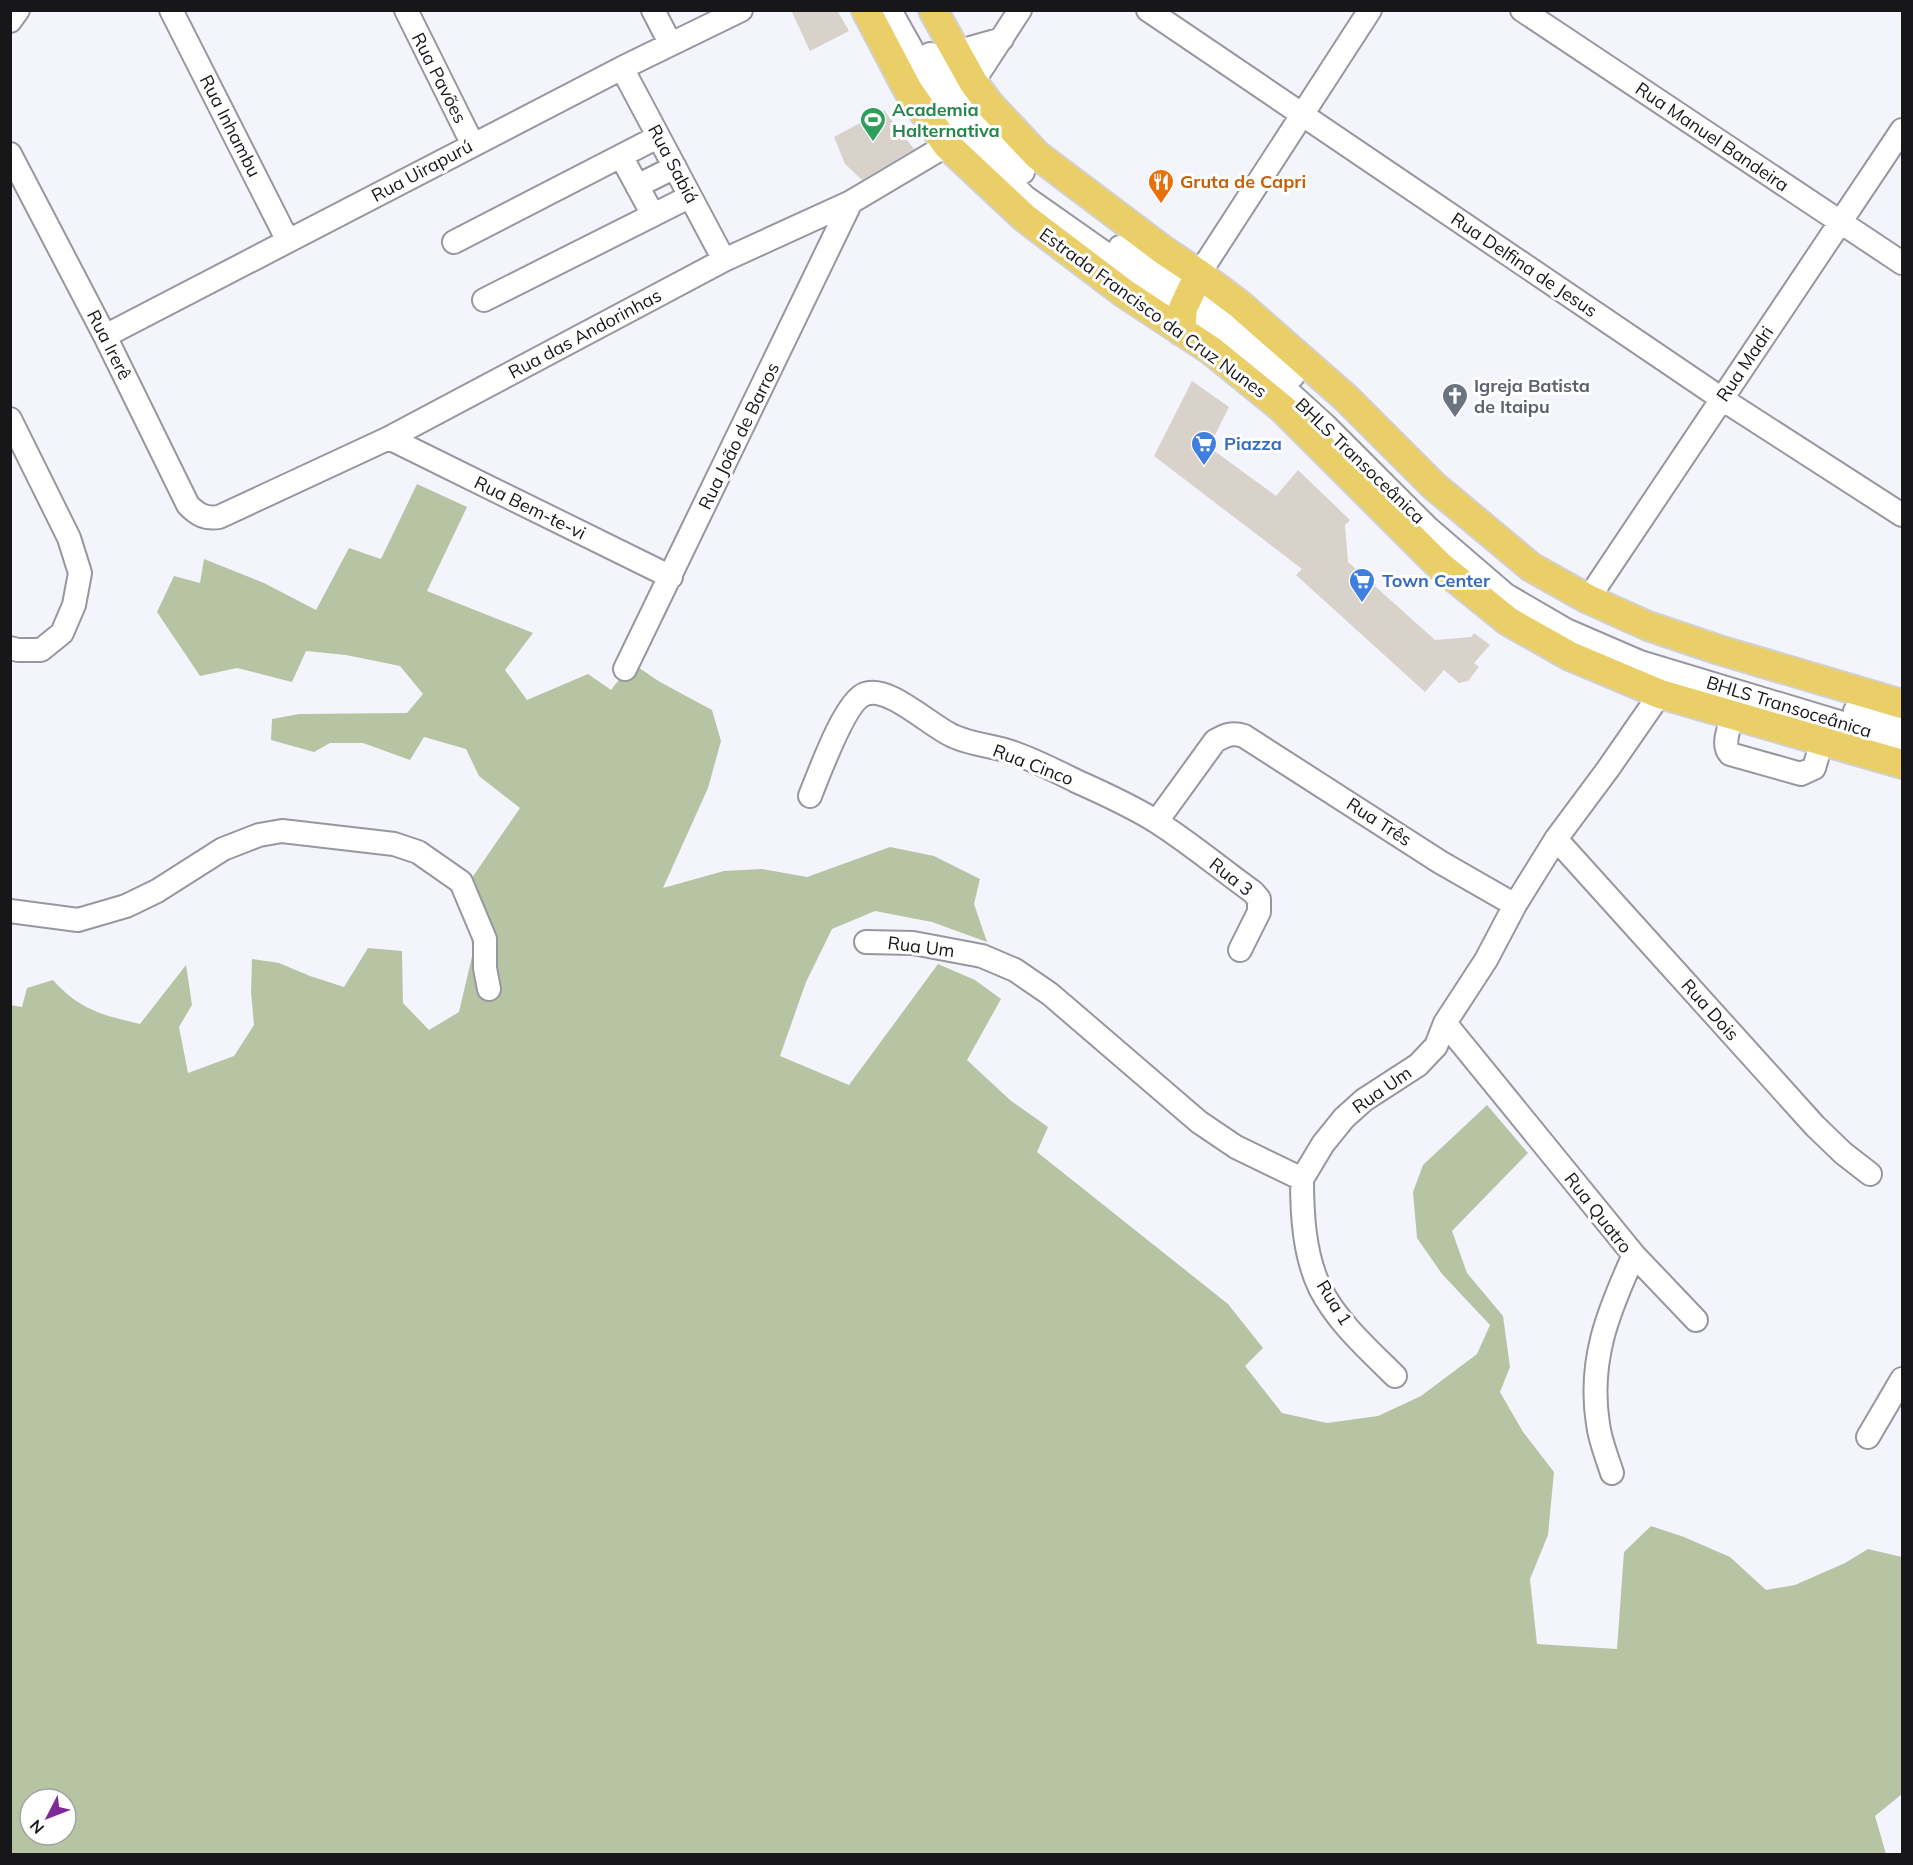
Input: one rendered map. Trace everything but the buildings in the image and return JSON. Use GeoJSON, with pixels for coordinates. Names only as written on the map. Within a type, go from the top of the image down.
{"type":"FeatureCollection","features":[{"type":"Feature","properties":{"kind":"main road","name":"Estrada Francisco da Cruz Nunes"},"geometry":{"type":"LineString","coordinates":[[866,10],[908,90],[947,145],[1025,218],[1124,293],[1188,301],[1239,304],[1346,398],[1434,486],[1531,567],[1588,598],[1648,626],[1719,650],[1902,704]]}},
{"type":"Feature","properties":{"kind":"main road","name":"Estrada Francisco da Cruz Nunes"},"geometry":{"type":"LineString","coordinates":[[933,10],[973,82],[990,105],[1037,155],[1162,250],[1212,351],[1282,408],[1440,566],[1508,621],[1570,656],[1660,694],[1902,764]]}},
{"type":"Feature","properties":{"kind":"street"},"geometry":{"type":"LineString","coordinates":[[10,21],[18,10]]}},
{"type":"Feature","properties":{"kind":"street","name":"Rua Inhambu"},"geometry":{"type":"LineString","coordinates":[[171,10],[288,241]]}},
{"type":"Feature","properties":{"kind":"street","name":"Rua Pavões"},"geometry":{"type":"LineString","coordinates":[[406,10],[473,144]]}},
{"type":"Feature","properties":{"kind":"street"},"geometry":{"type":"LineString","coordinates":[[653,10],[670,43]]}},
{"type":"Feature","properties":{"kind":"street","name":"Rua Uirapurú"},"geometry":{"type":"LineString","coordinates":[[105,336],[670,43],[741,10]]}},
{"type":"Feature","properties":{"kind":"street","name":"BHLS Transoceânica"},"geometry":{"type":"LineString","coordinates":[[890,10],[947,112],[1025,197],[1261,347],[1337,417],[1437,515],[1512,581],[1571,617],[1709,671],[1902,724]]}},
{"type":"Feature","properties":{"kind":"street","name":"BHLS Transoceânica"},"geometry":{"type":"LineString","coordinates":[[908,10],[932,56],[957,96],[992,140],[1035,185],[1188,301],[1325,425],[1427,527],[1506,595],[1566,630],[1640,662],[1902,741]]}},
{"type":"Feature","properties":{"kind":"street"},"geometry":{"type":"LineString","coordinates":[[973,82],[1020,10]]}},
{"type":"Feature","properties":{"kind":"street","name":"Rua Delfina de Jesus"},"geometry":{"type":"LineString","coordinates":[[1148,10],[1722,399],[1902,515]]}},
{"type":"Feature","properties":{"kind":"street"},"geometry":{"type":"LineString","coordinates":[[1188,301],[1302,115],[1370,10]]}},
{"type":"Feature","properties":{"kind":"street","name":"Rua Manuel Bandeira"},"geometry":{"type":"LineString","coordinates":[[1522,10],[1902,263]]}},
{"type":"Feature","properties":{"kind":"street"},"geometry":{"type":"LineString","coordinates":[[956,52],[1002,39]]}},
{"type":"Feature","properties":{"kind":"street","name":"Rua Sabiá"},"geometry":{"type":"LineString","coordinates":[[622,68],[724,260]]}},
{"type":"Feature","properties":{"kind":"street","name":"Rua Madri"},"geometry":{"type":"LineString","coordinates":[[1588,598],[1902,130]]}},
{"type":"Feature","properties":{"kind":"street"},"geometry":{"type":"LineString","coordinates":[[454,242],[648,142]]}},
{"type":"Feature","properties":{"kind":"street","name":"Rua das Andorinhas"},"geometry":{"type":"LineString","coordinates":[[219,517],[389,438],[724,260],[851,202],[947,145]]}},
{"type":"Feature","properties":{"kind":"street","name":"Rua Irerê"},"geometry":{"type":"LineString","coordinates":[[10,154],[105,336],[188,506],[199,516],[210,519],[219,517]]}},
{"type":"Feature","properties":{"kind":"street"},"geometry":{"type":"LineString","coordinates":[[621,156],[653,215]]}},
{"type":"Feature","properties":{"kind":"street"},"geometry":{"type":"LineString","coordinates":[[637,186],[675,167]]}},
{"type":"Feature","properties":{"kind":"street"},"geometry":{"type":"LineString","coordinates":[[484,300],[679,202]]}},
{"type":"Feature","properties":{"kind":"street","name":"Rua João de Barros"},"geometry":{"type":"LineString","coordinates":[[625,669],[851,202]]}},
{"type":"Feature","properties":{"kind":"street"},"geometry":{"type":"LineString","coordinates":[[10,419],[69,538],[80,573],[74,605],[62,633],[41,650],[10,648]]}},
{"type":"Feature","properties":{"kind":"street","name":"Rua Bem-te-vi"},"geometry":{"type":"LineString","coordinates":[[389,438],[671,578]]}},
{"type":"Feature","properties":{"kind":"street","name":"Rua Cinco"},"geometry":{"type":"LineString","coordinates":[[810,796],[852,704],[857,698],[872,692],[891,697],[953,737],[975,745],[1006,751],[1077,781],[1157,821]]}},
{"type":"Feature","properties":{"kind":"street","name":"Rua Um"},"geometry":{"type":"LineString","coordinates":[[866,942],[913,943],[982,956],[1015,970],[1050,994],[1199,1122],[1236,1147],[1302,1179],[1323,1144],[1344,1118],[1364,1101],[1418,1065],[1436,1046],[1445,1023],[1486,960],[1515,905],[1556,839],[1660,694]]}},
{"type":"Feature","properties":{"kind":"street"},"geometry":{"type":"LineString","coordinates":[[1733,715],[1725,744],[1730,754],[1802,774],[1814,768],[1822,741]]}},
{"type":"Feature","properties":{"kind":"street","name":"Rua Três"},"geometry":{"type":"LineString","coordinates":[[1157,821],[1215,741],[1227,734],[1244,736],[1440,862],[1515,905]]}},
{"type":"Feature","properties":{"kind":"street","name":"Rua 3"},"geometry":{"type":"LineString","coordinates":[[1157,821],[1253,892],[1259,899],[1259,912],[1240,950]]}},
{"type":"Feature","properties":{"kind":"street"},"geometry":{"type":"LineString","coordinates":[[10,911],[78,920],[126,906],[157,891],[223,849],[259,835],[282,831],[394,844],[418,852],[461,882],[485,939],[484,968],[489,989]]}},
{"type":"Feature","properties":{"kind":"street","name":"Rua Dois"},"geometry":{"type":"LineString","coordinates":[[1556,839],[1815,1126],[1843,1153],[1870,1174]]}},
{"type":"Feature","properties":{"kind":"street","name":"Rua Quatro"},"geometry":{"type":"LineString","coordinates":[[1445,1023],[1634,1255],[1613,1300],[1599,1349],[1594,1388],[1598,1427],[1612,1473]]}},
{"type":"Feature","properties":{"kind":"street","name":"Rua 1"},"geometry":{"type":"LineString","coordinates":[[1302,1179],[1302,1206],[1308,1250],[1320,1287],[1340,1318],[1395,1376]]}},
{"type":"Feature","properties":{"kind":"street"},"geometry":{"type":"LineString","coordinates":[[1634,1255],[1696,1320]]}},
{"type":"Feature","properties":{"kind":"street"},"geometry":{"type":"LineString","coordinates":[[1868,1437],[1902,1379]]}},
{"type":"Feature","properties":{"kind":"green space"},"geometry":{"type":"Polygon","coordinates":[[[417,484],[467,507],[427,591],[533,633],[505,670],[527,700],[588,674],[611,690],[632,663],[660,682],[712,710],[721,741],[708,788],[663,888],[724,871],[762,869],[807,877],[890,847],[934,856],[980,879],[974,904],[987,942],[932,922],[875,911],[832,929],[806,982],[780,1056],[849,1085],[938,964],[975,980],[1001,999],[967,1060],[1010,1100],[1048,1127],[1037,1152],[1228,1304],[1263,1348],[1245,1366],[1282,1413],[1327,1423],[1378,1416],[1421,1396],[1477,1354],[1490,1325],[1442,1274],[1417,1238],[1413,1192],[1423,1165],[1487,1105],[1528,1153],[1452,1231],[1467,1273],[1503,1316],[1510,1367],[1500,1392],[1523,1432],[1554,1472],[1548,1535],[1530,1579],[1537,1644],[1617,1649],[1624,1552],[1651,1526],[1684,1537],[1730,1557],[1766,1590],[1795,1585],[1845,1563],[1868,1549],[1902,1557],[1902,1794],[1875,1816],[1886,1854],[11,1854],[10,1005],[22,1007],[27,988],[53,980],[82,1005],[114,1018],[140,1024],[186,965],[192,1005],[179,1027],[188,1073],[234,1056],[254,1025],[251,992],[252,959],[279,963],[344,987],[368,948],[402,951],[403,1003],[429,1030],[459,1012],[473,952],[465,888],[520,808],[479,776],[466,749],[424,737],[410,760],[363,743],[330,743],[314,752],[271,740],[272,719],[299,714],[407,713],[423,694],[400,666],[346,655],[306,651],[292,682],[237,668],[200,676],[157,612],[174,576],[200,583],[204,559],[264,583],[316,610],[349,548],[381,559],[417,484]]]}},
{"type":"Feature","properties":{"kind":"place","name":"Academia Halternativa"},"geometry":{"type":"Point","coordinates":[873,143]}},
{"type":"Feature","properties":{"kind":"place","name":"Gruta de Capri"},"geometry":{"type":"Point","coordinates":[1161,205]}},
{"type":"Feature","properties":{"kind":"place","name":"Igreja Batista de Itaipu"},"geometry":{"type":"Point","coordinates":[1455,419]}},
{"type":"Feature","properties":{"kind":"place","name":"Piazza"},"geometry":{"type":"Point","coordinates":[1204,467]}},
{"type":"Feature","properties":{"kind":"place","name":"Town Center"},"geometry":{"type":"Point","coordinates":[1362,604]}}]}
